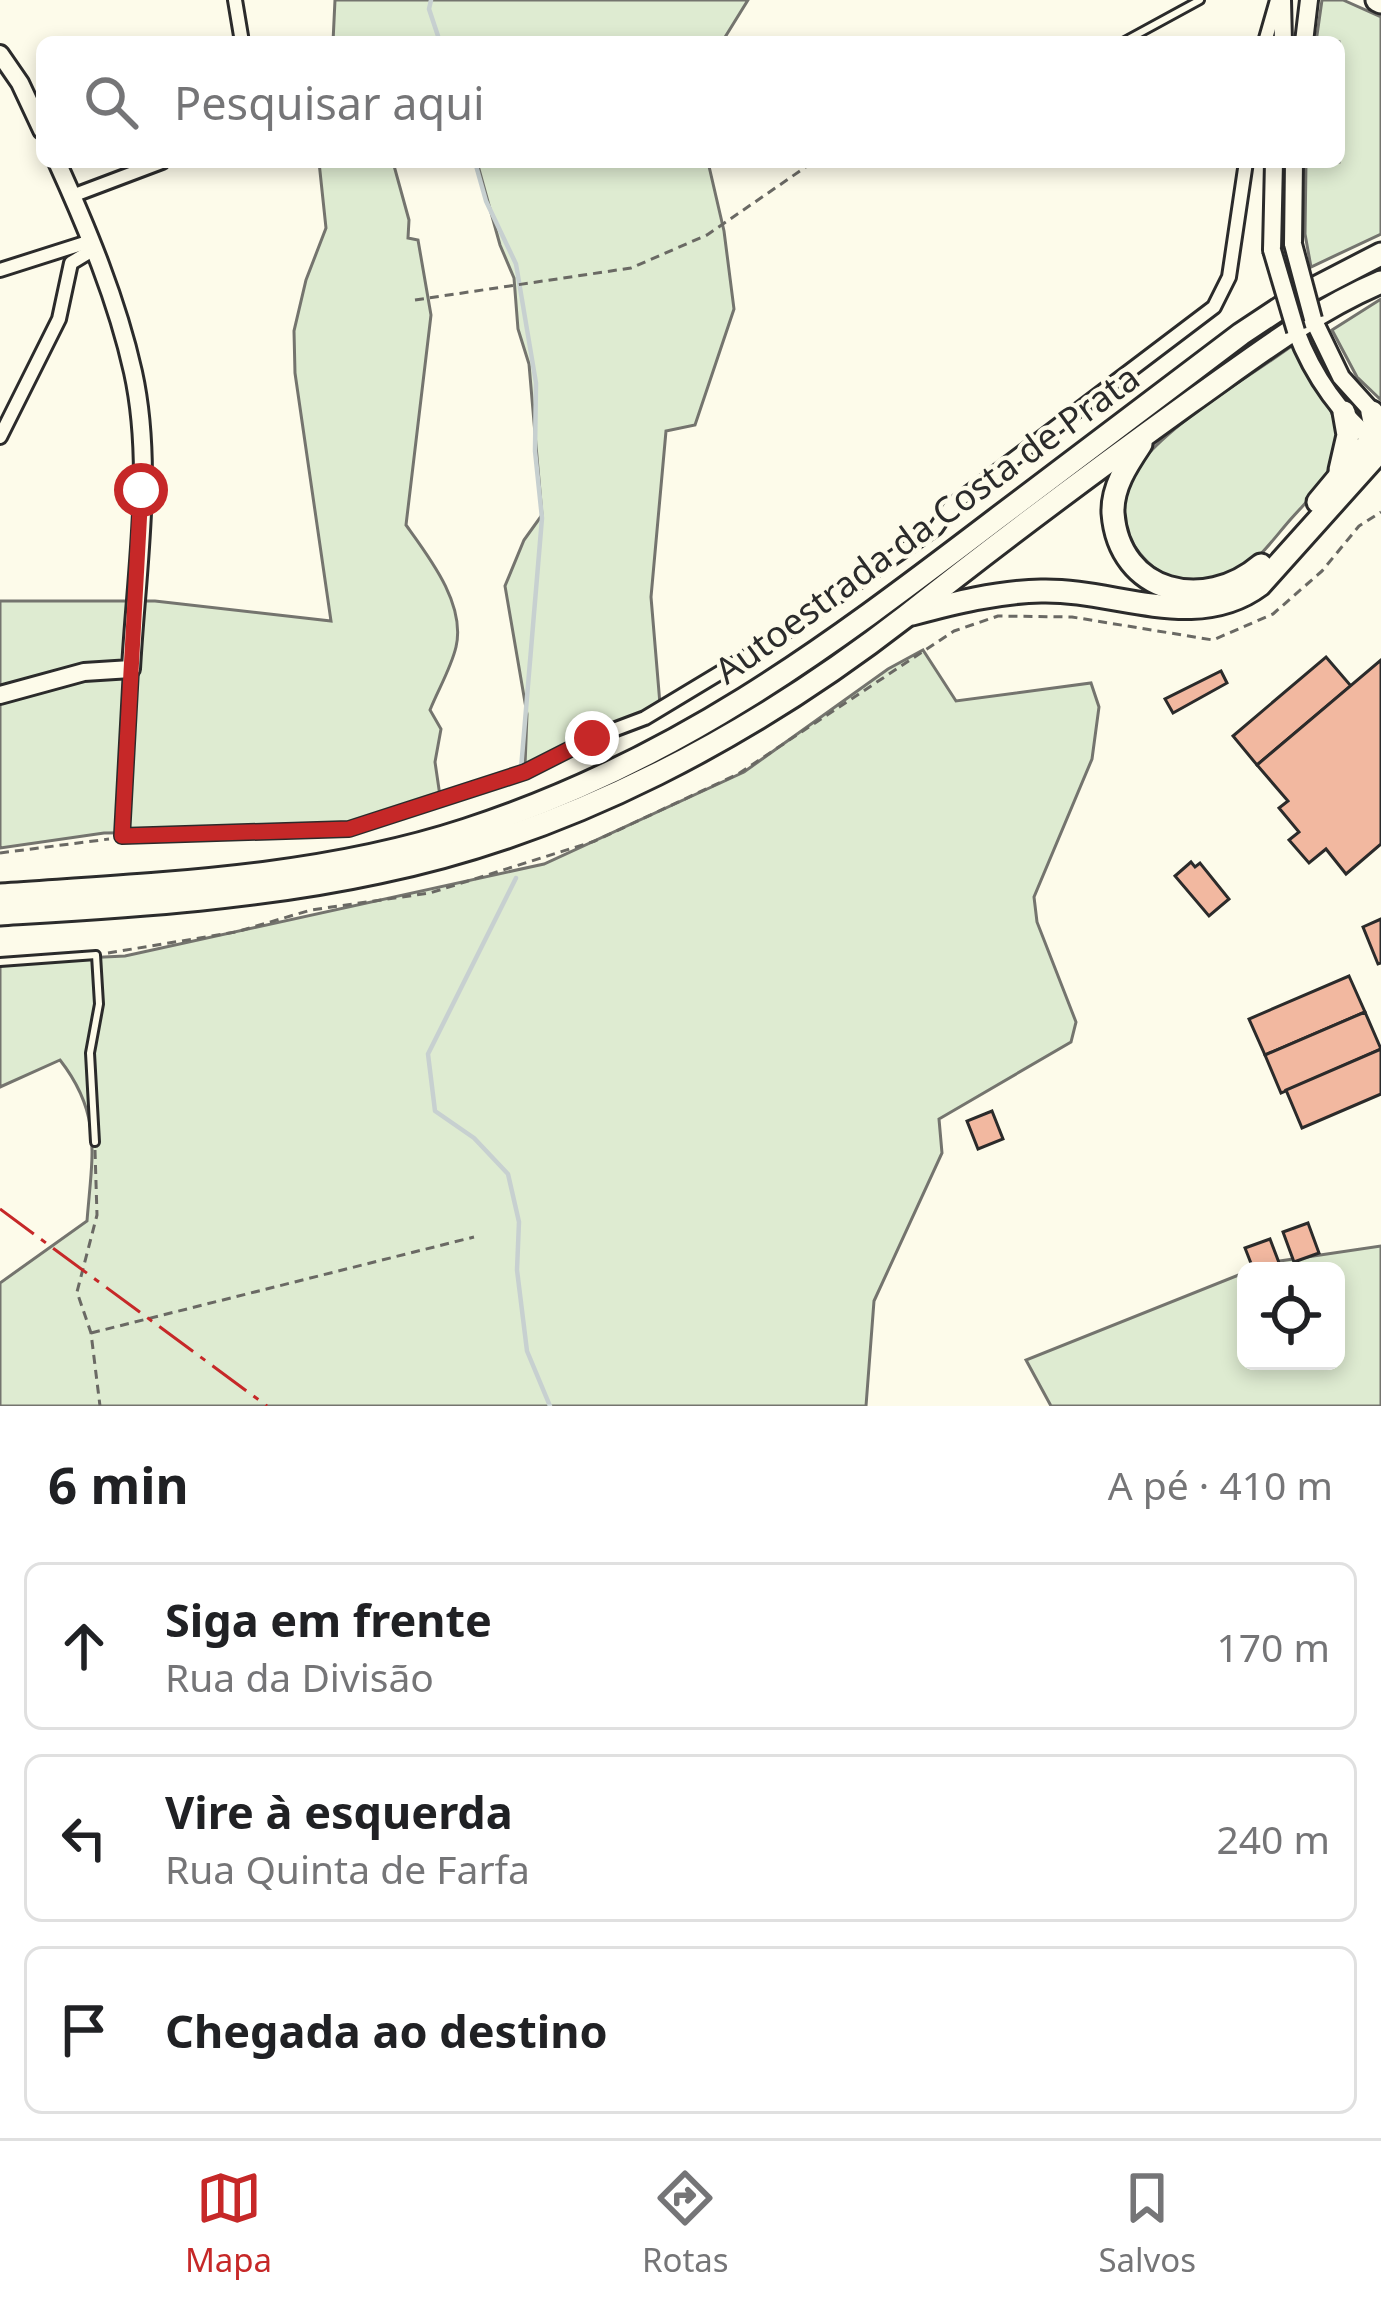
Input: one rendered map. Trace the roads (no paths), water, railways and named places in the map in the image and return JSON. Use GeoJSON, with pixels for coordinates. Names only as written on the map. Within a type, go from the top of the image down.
{"type":"FeatureCollection","features":[{"type":"Feature","properties":{"kind":"highway","name":"Autoestrada da Costa de Prata"},"geometry":{"type":"LineString","coordinates":[[0,895],[249,877],[322,865],[463,831],[556,798],[633,763],[713,721],[801,665],[1240,334],[1294,299],[1381,254]]}},
{"type":"Feature","properties":{"kind":"highway","name":"Autoestrada da Costa de Prata"},"geometry":{"type":"LineString","coordinates":[[0,914],[254,895],[383,872],[466,849],[578,809],[722,740],[905,616],[1064,491],[1304,324],[1381,282]]}},
{"type":"Feature","properties":{"kind":"highway"},"geometry":{"type":"LineString","coordinates":[[905,616],[995,594],[1046,591],[1172,607],[1239,601],[1260,585],[1343,481],[1344,412]]}},
{"type":"Feature","properties":{"kind":"highway"},"geometry":{"type":"LineString","coordinates":[[1148,434],[1118,483],[1113,512],[1120,541],[1132,565],[1151,580],[1198,594],[1244,580],[1343,481],[1372,460],[1378,434]]}},
{"type":"Feature","properties":{"kind":"highway"},"geometry":{"type":"LineString","coordinates":[[1343,481],[1381,473]]}},
{"type":"Feature","properties":{"kind":"street"},"geometry":{"type":"LineString","coordinates":[[235,0],[241,36]]}},
{"type":"Feature","properties":{"kind":"street"},"geometry":{"type":"LineString","coordinates":[[1267,36],[1280,0]]}},
{"type":"Feature","properties":{"kind":"street"},"geometry":{"type":"LineString","coordinates":[[1280,0],[1283,36]]}},
{"type":"Feature","properties":{"kind":"street"},"geometry":{"type":"LineString","coordinates":[[1305,36],[1309,0]]}},
{"type":"Feature","properties":{"kind":"street"},"geometry":{"type":"LineString","coordinates":[[0,54],[36,117]]}},
{"type":"Feature","properties":{"kind":"street"},"geometry":{"type":"LineString","coordinates":[[59,168],[92,245],[133,373],[139,430],[141,490],[122,836],[349,829],[374,824],[525,772],[645,718],[771,642],[937,528],[950,506],[1214,307],[1228,277],[1245,168]]}},
{"type":"Feature","properties":{"kind":"street"},"geometry":{"type":"LineString","coordinates":[[71,196],[146,168]]}},
{"type":"Feature","properties":{"kind":"street"},"geometry":{"type":"LineString","coordinates":[[1274,168],[1272,250],[1290,317],[1325,389],[1344,412],[1378,434]]}},
{"type":"Feature","properties":{"kind":"street"},"geometry":{"type":"LineString","coordinates":[[1294,168],[1293,244],[1304,296],[1341,377],[1378,434]]}},
{"type":"Feature","properties":{"kind":"street"},"geometry":{"type":"LineString","coordinates":[[0,269],[92,245]]}},
{"type":"Feature","properties":{"kind":"street"},"geometry":{"type":"LineString","coordinates":[[0,437],[59,319],[71,263],[92,245]]}},
{"type":"Feature","properties":{"kind":"street"},"geometry":{"type":"LineString","coordinates":[[0,695],[83,672],[131,669]]}},
{"type":"Feature","properties":{"kind":"lane"},"geometry":{"type":"LineString","coordinates":[[1134,36],[1200,0]]}},
{"type":"Feature","properties":{"kind":"lane"},"geometry":{"type":"LineString","coordinates":[[0,962],[96,955],[99,1004],[89,1053],[95,1142]]}},
{"type":"Feature","properties":{"kind":"waterway"},"geometry":{"type":"LineString","coordinates":[[431,0],[429,9],[438,36]]}},
{"type":"Feature","properties":{"kind":"waterway"},"geometry":{"type":"LineString","coordinates":[[477,168],[486,201],[516,264],[536,383],[535,451],[542,518],[521,769]]}},
{"type":"Feature","properties":{"kind":"waterway"},"geometry":{"type":"LineString","coordinates":[[516,878],[428,1054],[435,1111],[474,1138],[508,1174],[519,1222],[517,1270],[527,1351],[550,1406]]}}]}
